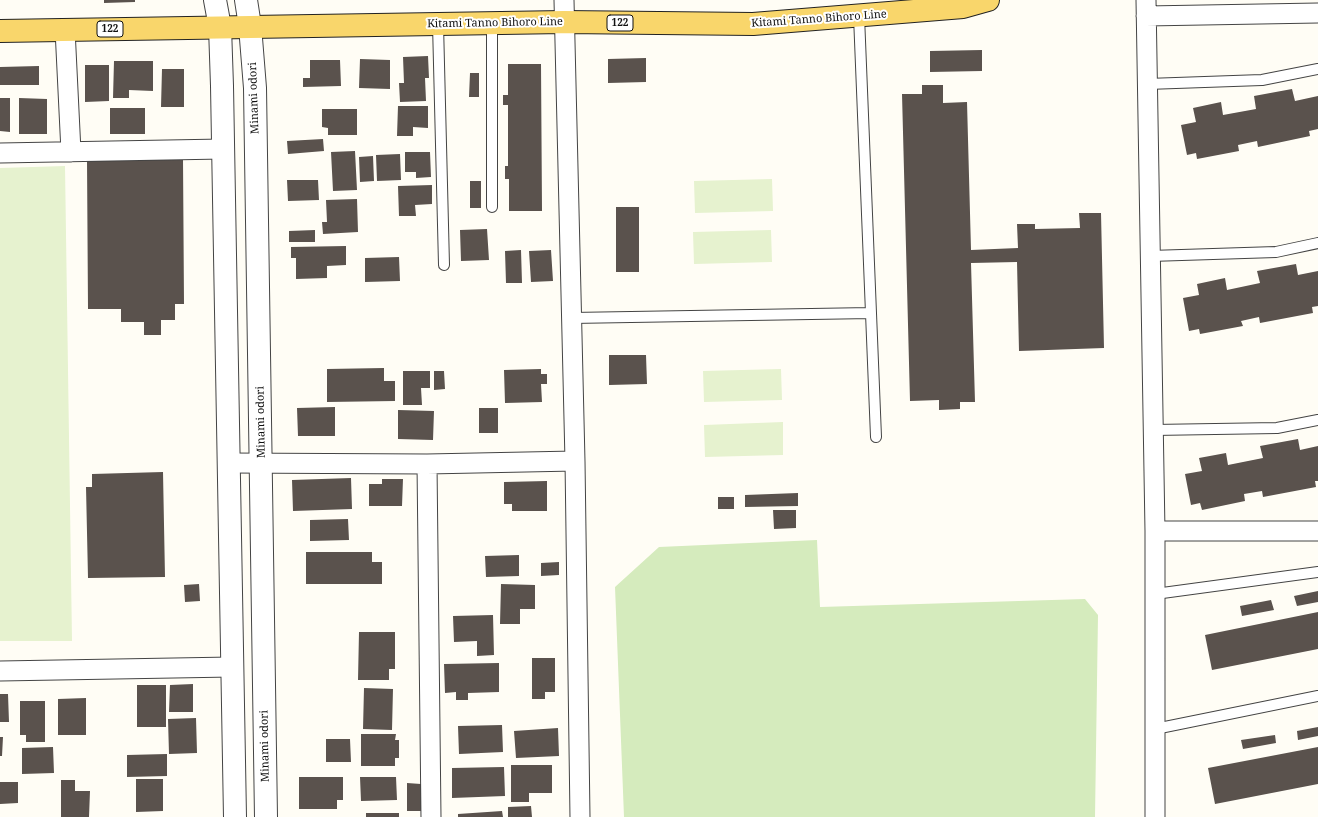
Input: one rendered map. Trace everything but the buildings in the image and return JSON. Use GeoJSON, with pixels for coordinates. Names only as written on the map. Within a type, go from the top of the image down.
{"type":"FeatureCollection","features":[{"type":"Feature","properties":{"kind":"main road","name":"Kitami Tanno Bihoro Line"},"geometry":{"type":"LineString","coordinates":[[0,31],[564,22],[753,24],[963,7],[988,0]]}},
{"type":"Feature","properties":{"kind":"street"},"geometry":{"type":"LineString","coordinates":[[215,0],[220,28],[222,86],[235,817]]}},
{"type":"Feature","properties":{"kind":"street","name":"Minami odori"},"geometry":{"type":"LineString","coordinates":[[246,0],[250,26],[255,88],[266,817]]}},
{"type":"Feature","properties":{"kind":"street"},"geometry":{"type":"LineString","coordinates":[[564,0],[580,817]]}},
{"type":"Feature","properties":{"kind":"street"},"geometry":{"type":"LineString","coordinates":[[1155,817],[1155,531],[1146,8],[1318,14]]}},
{"type":"Feature","properties":{"kind":"street"},"geometry":{"type":"LineString","coordinates":[[65,30],[71,152]]}},
{"type":"Feature","properties":{"kind":"street"},"geometry":{"type":"LineString","coordinates":[[0,153],[223,149]]}},
{"type":"Feature","properties":{"kind":"street"},"geometry":{"type":"LineString","coordinates":[[228,463],[427,464],[574,461]]}},
{"type":"Feature","properties":{"kind":"street"},"geometry":{"type":"LineString","coordinates":[[427,464],[431,817]]}},
{"type":"Feature","properties":{"kind":"street"},"geometry":{"type":"LineString","coordinates":[[1155,531],[1318,532]]}},
{"type":"Feature","properties":{"kind":"street"},"geometry":{"type":"LineString","coordinates":[[0,671],[232,667]]}},
{"type":"Feature","properties":{"kind":"lane"},"geometry":{"type":"LineString","coordinates":[[859,16],[876,437]]}},
{"type":"Feature","properties":{"kind":"lane"},"geometry":{"type":"LineString","coordinates":[[492,23],[492,207]]}},
{"type":"Feature","properties":{"kind":"lane"},"geometry":{"type":"LineString","coordinates":[[438,24],[444,265]]}},
{"type":"Feature","properties":{"kind":"lane"},"geometry":{"type":"LineString","coordinates":[[1147,84],[1262,80],[1318,68]]}},
{"type":"Feature","properties":{"kind":"lane"},"geometry":{"type":"LineString","coordinates":[[1150,256],[1276,252],[1318,244]]}},
{"type":"Feature","properties":{"kind":"lane"},"geometry":{"type":"LineString","coordinates":[[571,318],[871,313]]}},
{"type":"Feature","properties":{"kind":"lane"},"geometry":{"type":"LineString","coordinates":[[1153,430],[1277,428],[1318,420]]}},
{"type":"Feature","properties":{"kind":"lane"},"geometry":{"type":"LineString","coordinates":[[1155,594],[1318,572]]}},
{"type":"Feature","properties":{"kind":"lane"},"geometry":{"type":"LineString","coordinates":[[1155,729],[1318,696]]}},
{"type":"Feature","properties":{"kind":"green space"},"geometry":{"type":"Polygon","coordinates":[[[65,166],[72,641],[0,641],[0,168],[65,166]]]}},
{"type":"Feature","properties":{"kind":"green space"},"geometry":{"type":"Polygon","coordinates":[[[772,179],[773,211],[695,213],[694,181],[772,179]]]}},
{"type":"Feature","properties":{"kind":"green space"},"geometry":{"type":"Polygon","coordinates":[[[771,230],[772,262],[694,264],[693,232],[771,230]]]}},
{"type":"Feature","properties":{"kind":"green space"},"geometry":{"type":"Polygon","coordinates":[[[781,369],[782,400],[704,402],[703,371],[781,369]]]}},
{"type":"Feature","properties":{"kind":"green space"},"geometry":{"type":"Polygon","coordinates":[[[783,422],[783,455],[705,457],[704,425],[783,422]]]}},
{"type":"Feature","properties":{"kind":"green space"},"geometry":{"type":"Polygon","coordinates":[[[817,540],[820,607],[1085,599],[1098,615],[1095,817],[624,817],[615,587],[659,547],[817,540]]]}}]}
